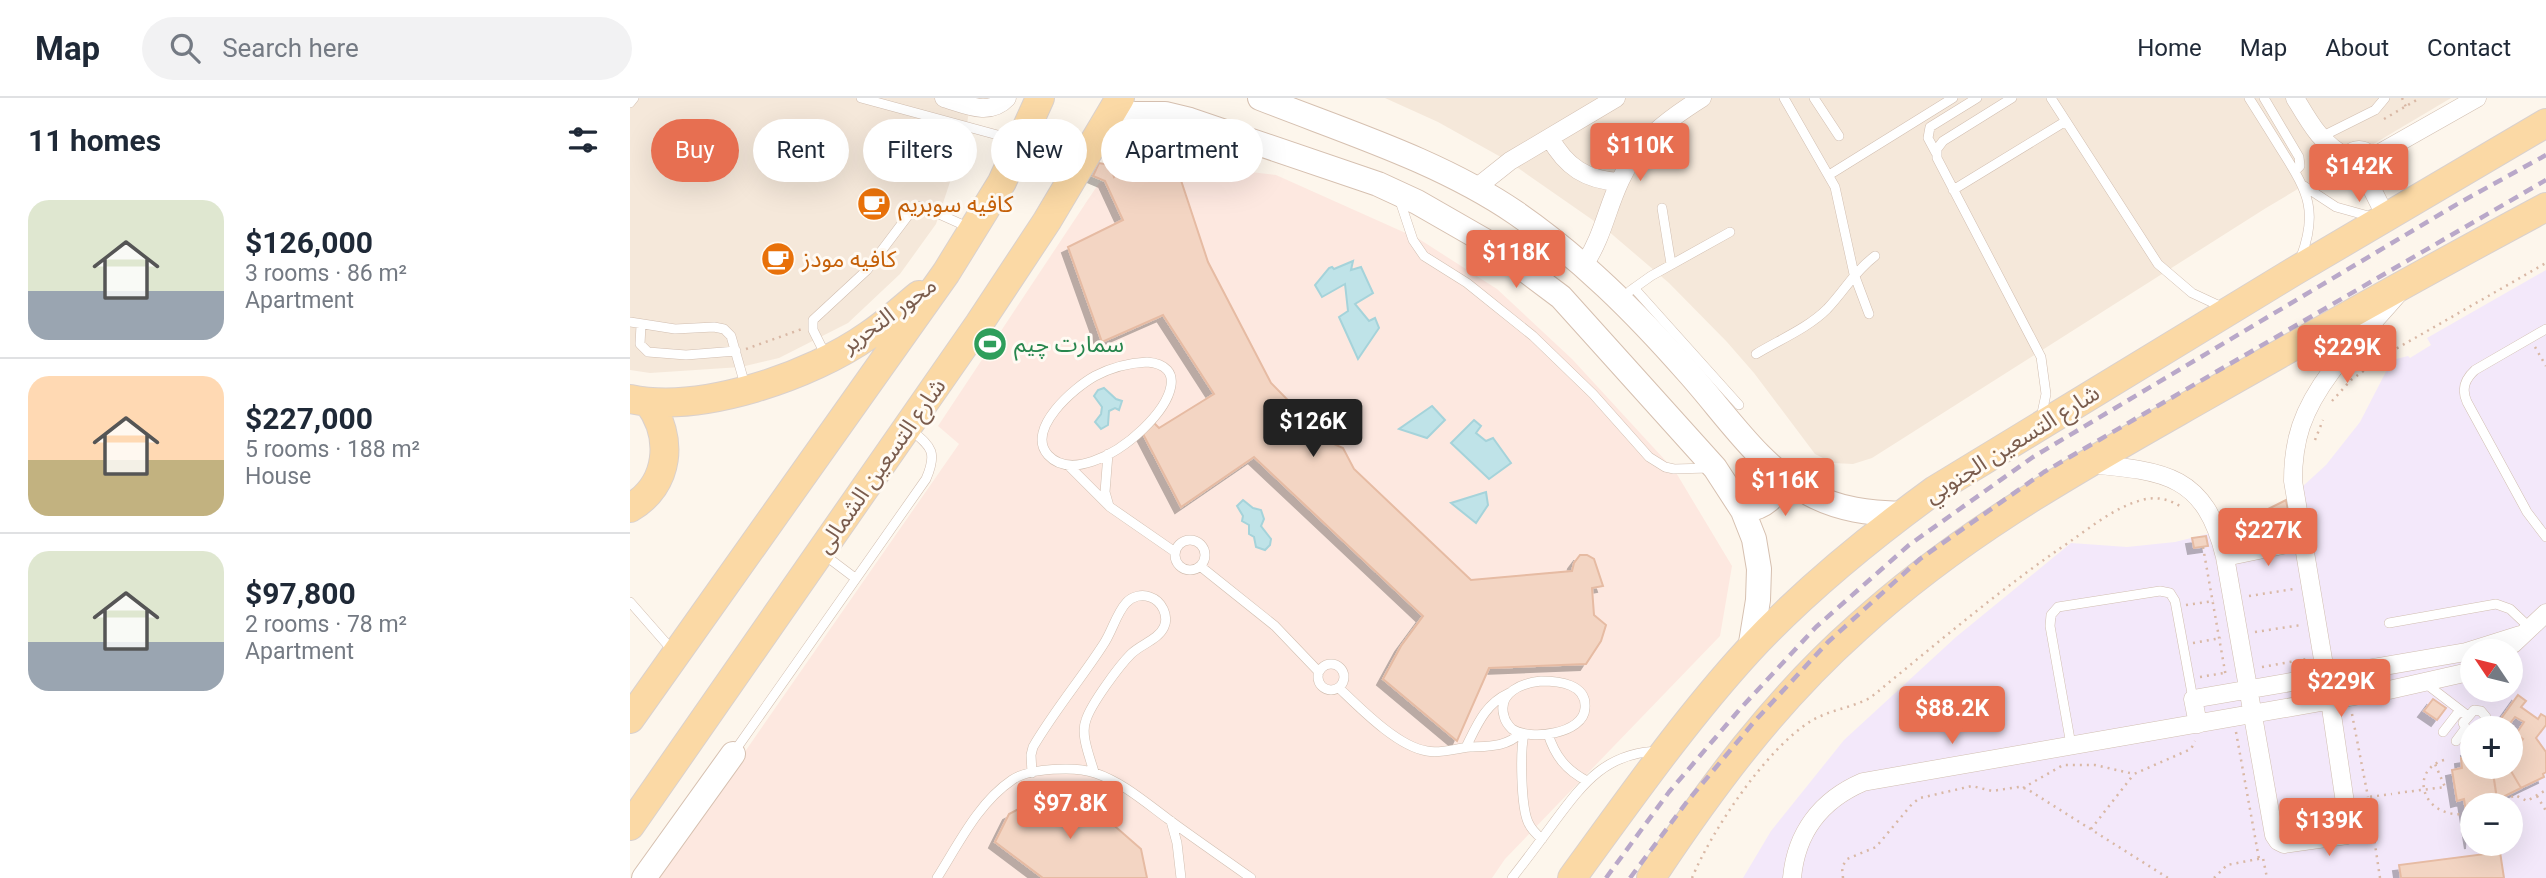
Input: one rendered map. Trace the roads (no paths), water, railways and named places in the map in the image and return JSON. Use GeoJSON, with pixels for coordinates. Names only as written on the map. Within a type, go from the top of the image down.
{"type":"FeatureCollection","features":[{"type":"Feature","properties":{"kind":"main road"},"geometry":{"type":"LineString","coordinates":[[1031,119],[1040,98]]}},
{"type":"Feature","properties":{"kind":"main road","name":"شارع التسعين الشمالى"},"geometry":{"type":"LineString","coordinates":[[630,826],[1032,244],[1116,106]]}},
{"type":"Feature","properties":{"kind":"main road","name":"شارع التسعين الجنوبي"},"geometry":{"type":"LineString","coordinates":[[1572,878],[1665,751],[1750,649],[1832,571],[1902,514],[1935,490],[2230,310],[2546,123]]}},
{"type":"Feature","properties":{"kind":"main road"},"geometry":{"type":"LineString","coordinates":[[630,719],[946,273],[975,230],[1002,182]]}},
{"type":"Feature","properties":{"kind":"main road"},"geometry":{"type":"LineString","coordinates":[[1651,878],[1693,815],[1785,699],[1854,630],[1929,566],[1969,537],[2086,464],[2409,281],[2546,207]]}},
{"type":"Feature","properties":{"kind":"main road","name":"محور التحرير"},"geometry":{"type":"LineString","coordinates":[[639,400],[704,398],[747,390],[790,376],[828,359],[869,335],[946,273]]}},
{"type":"Feature","properties":{"kind":"main road"},"geometry":{"type":"LineString","coordinates":[[630,508],[654,486],[664,463],[665,437],[656,412],[639,400]]}},
{"type":"Feature","properties":{"kind":"street"},"geometry":{"type":"LineString","coordinates":[[944,98],[983,109],[999,105],[1007,98]]}},
{"type":"Feature","properties":{"kind":"street"},"geometry":{"type":"LineString","coordinates":[[1260,98],[1393,151],[1476,188],[1515,212],[1584,265],[1627,293],[1765,460],[1783,476],[1809,494],[1833,505],[1861,513],[1902,514]]}},
{"type":"Feature","properties":{"kind":"street"},"geometry":{"type":"LineString","coordinates":[[1476,188],[1510,161],[1616,98]]}},
{"type":"Feature","properties":{"kind":"street"},"geometry":{"type":"LineString","coordinates":[[1584,265],[1602,232],[1619,182],[1635,154],[1656,130],[1702,98]]}},
{"type":"Feature","properties":{"kind":"street"},"geometry":{"type":"LineString","coordinates":[[2295,98],[2319,138],[2330,147],[2348,158],[2350,154],[2360,150],[2369,154],[2368,167],[2386,218]]}},
{"type":"Feature","properties":{"kind":"street"},"geometry":{"type":"LineString","coordinates":[[2368,167],[2477,98]]}},
{"type":"Feature","properties":{"kind":"street"},"geometry":{"type":"LineString","coordinates":[[1116,106],[1165,114],[1190,109],[1378,184],[1455,222],[1492,245],[1561,297],[1714,468],[1743,511],[1754,540],[1759,569],[1758,600],[1750,649]]}},
{"type":"Feature","properties":{"kind":"street"},"geometry":{"type":"LineString","coordinates":[[1550,138],[1559,153],[1578,171],[1601,181],[1619,182]]}},
{"type":"Feature","properties":{"kind":"street"},"geometry":{"type":"LineString","coordinates":[[2086,464],[2152,473],[2181,484],[2194,492],[2213,517],[2225,557],[2274,835],[2284,844],[2342,837],[2349,830],[2302,541],[2293,463],[2300,428],[2326,381],[2409,281]]}},
{"type":"Feature","properties":{"kind":"street"},"geometry":{"type":"LineString","coordinates":[[1743,511],[1757,509],[1770,502],[1783,476]]}},
{"type":"Feature","properties":{"kind":"street"},"geometry":{"type":"LineString","coordinates":[[2225,557],[2302,541]]}},
{"type":"Feature","properties":{"kind":"street"},"geometry":{"type":"LineString","coordinates":[[2517,639],[2546,613]]}},
{"type":"Feature","properties":{"kind":"street"},"geometry":{"type":"LineString","coordinates":[[2198,724],[2193,699],[2480,649],[2525,631]]}},
{"type":"Feature","properties":{"kind":"street"},"geometry":{"type":"LineString","coordinates":[[2420,660],[2425,684]]}},
{"type":"Feature","properties":{"kind":"street"},"geometry":{"type":"LineString","coordinates":[[2384,666],[2389,690]]}},
{"type":"Feature","properties":{"kind":"street"},"geometry":{"type":"LineString","coordinates":[[1792,878],[1796,853],[1808,826],[1826,804],[1850,788],[1877,778],[2349,698],[2460,675]]}},
{"type":"Feature","properties":{"kind":"street"},"geometry":{"type":"LineString","coordinates":[[644,878],[733,754]]}},
{"type":"Feature","properties":{"kind":"lane"},"geometry":{"type":"LineString","coordinates":[[630,103],[634,98]]}},
{"type":"Feature","properties":{"kind":"lane"},"geometry":{"type":"LineString","coordinates":[[860,98],[991,134]]}},
{"type":"Feature","properties":{"kind":"lane"},"geometry":{"type":"LineString","coordinates":[[1784,98],[1829,175],[1839,200],[1853,274],[1869,314]]}},
{"type":"Feature","properties":{"kind":"lane"},"geometry":{"type":"LineString","coordinates":[[1814,98],[1839,136]]}},
{"type":"Feature","properties":{"kind":"lane"},"geometry":{"type":"LineString","coordinates":[[1829,175],[1953,98]]}},
{"type":"Feature","properties":{"kind":"lane"},"geometry":{"type":"LineString","coordinates":[[1977,98],[1930,127],[1928,138],[2041,357],[2046,394],[2039,427]]}},
{"type":"Feature","properties":{"kind":"lane"},"geometry":{"type":"LineString","coordinates":[[1936,153],[1943,141],[2011,98]]}},
{"type":"Feature","properties":{"kind":"lane"},"geometry":{"type":"LineString","coordinates":[[2051,98],[2158,264],[2192,293],[2230,310]]}},
{"type":"Feature","properties":{"kind":"lane"},"geometry":{"type":"LineString","coordinates":[[2249,98],[2304,186],[2310,215],[2309,230],[2301,259],[2293,272]]}},
{"type":"Feature","properties":{"kind":"lane"},"geometry":{"type":"LineString","coordinates":[[2264,98],[2300,157],[2300,166],[2295,171]]}},
{"type":"Feature","properties":{"kind":"lane"},"geometry":{"type":"LineString","coordinates":[[2319,138],[2375,110],[2385,98]]}},
{"type":"Feature","properties":{"kind":"lane"},"geometry":{"type":"LineString","coordinates":[[1953,190],[2066,121]]}},
{"type":"Feature","properties":{"kind":"lane"},"geometry":{"type":"LineString","coordinates":[[2304,186],[2325,201],[2348,212],[2386,218]]}},
{"type":"Feature","properties":{"kind":"lane"},"geometry":{"type":"LineString","coordinates":[[1397,193],[1413,240],[1424,256],[1467,283],[1533,335],[1593,394],[1649,457],[1674,469],[1714,468]]}},
{"type":"Feature","properties":{"kind":"lane"},"geometry":{"type":"LineString","coordinates":[[828,359],[812,327],[815,317],[850,288],[883,252],[913,209],[921,206],[975,230]]}},
{"type":"Feature","properties":{"kind":"lane"},"geometry":{"type":"LineString","coordinates":[[1662,208],[1671,264]]}},
{"type":"Feature","properties":{"kind":"lane"},"geometry":{"type":"LineString","coordinates":[[1730,232],[1671,264],[1627,293],[1739,405]]}},
{"type":"Feature","properties":{"kind":"lane"},"geometry":{"type":"LineString","coordinates":[[1756,354],[1816,319],[1836,298],[1853,274],[1875,256]]}},
{"type":"Feature","properties":{"kind":"lane"},"geometry":{"type":"LineString","coordinates":[[630,322],[674,329],[719,328],[731,336],[747,390]]}},
{"type":"Feature","properties":{"kind":"lane"},"geometry":{"type":"LineString","coordinates":[[641,325],[640,344],[648,352],[686,355],[736,351]]}},
{"type":"Feature","properties":{"kind":"lane"},"geometry":{"type":"LineString","coordinates":[[2546,329],[2475,370],[2467,379],[2464,390],[2467,402],[2527,512],[2546,537]]}},
{"type":"Feature","properties":{"kind":"lane"},"geometry":{"type":"LineString","coordinates":[[1132,363],[1155,363],[1163,368],[1170,379],[1171,390],[1165,403],[1153,421],[1129,443],[1108,454],[1081,464],[1068,465],[1055,461],[1045,452],[1042,443],[1049,418],[1079,386],[1104,372],[1132,363]]}},
{"type":"Feature","properties":{"kind":"lane"},"geometry":{"type":"LineString","coordinates":[[733,754],[926,479],[933,459],[932,451],[908,427]]}},
{"type":"Feature","properties":{"kind":"lane"},"geometry":{"type":"LineString","coordinates":[[1108,454],[1105,492],[1110,508]]}},
{"type":"Feature","properties":{"kind":"lane"},"geometry":{"type":"LineString","coordinates":[[1068,465],[1110,508],[1175,552]]}},
{"type":"Feature","properties":{"kind":"lane"},"geometry":{"type":"LineString","coordinates":[[1188,540],[1197,541],[1204,548],[1205,557],[1200,566],[1192,570],[1183,568],[1176,561],[1175,552],[1180,544],[1188,540]]}},
{"type":"Feature","properties":{"kind":"lane"},"geometry":{"type":"LineString","coordinates":[[821,552],[855,579]]}},
{"type":"Feature","properties":{"kind":"lane"},"geometry":{"type":"LineString","coordinates":[[1200,566],[1275,626],[1319,672],[1321,685],[1326,689],[1339,688]]}},
{"type":"Feature","properties":{"kind":"lane"},"geometry":{"type":"LineString","coordinates":[[2071,745],[2050,625],[2051,615],[2063,606],[2160,591],[2172,596],[2193,699]]}},
{"type":"Feature","properties":{"kind":"lane"},"geometry":{"type":"LineString","coordinates":[[1032,773],[1033,747],[1110,635],[1122,609],[1128,601],[1137,596],[1147,596],[1157,600],[1163,608],[1166,618],[1164,628],[1122,663],[1088,715],[1084,729],[1094,772]]}},
{"type":"Feature","properties":{"kind":"lane"},"geometry":{"type":"LineString","coordinates":[[630,603],[676,654]]}},
{"type":"Feature","properties":{"kind":"lane"},"geometry":{"type":"LineString","coordinates":[[2389,623],[2496,604],[2510,609],[2525,631]]}},
{"type":"Feature","properties":{"kind":"lane"},"geometry":{"type":"LineString","coordinates":[[1319,672],[1330,664],[1342,669],[1344,676],[1339,688]]}},
{"type":"Feature","properties":{"kind":"lane"},"geometry":{"type":"LineString","coordinates":[[1466,747],[1488,706],[1509,693],[1530,682],[1552,681],[1575,687],[1583,695],[1586,705],[1584,716],[1567,729],[1548,734],[1523,734],[1510,727],[1505,720],[1504,701],[1509,693]]}},
{"type":"Feature","properties":{"kind":"lane"},"geometry":{"type":"LineString","coordinates":[[2425,684],[2464,713]]}},
{"type":"Feature","properties":{"kind":"lane"},"geometry":{"type":"LineString","coordinates":[[1339,688],[1360,708],[1415,748],[1438,752],[1495,746],[1508,743],[1523,734]]}},
{"type":"Feature","properties":{"kind":"lane"},"geometry":{"type":"LineString","coordinates":[[2443,732],[2464,713],[2474,710],[2484,713],[2485,716]]}},
{"type":"Feature","properties":{"kind":"lane"},"geometry":{"type":"LineString","coordinates":[[1523,734],[1521,754],[1525,815],[1542,839]]}},
{"type":"Feature","properties":{"kind":"lane"},"geometry":{"type":"LineString","coordinates":[[1548,734],[1562,763],[1587,781]]}},
{"type":"Feature","properties":{"kind":"lane"},"geometry":{"type":"LineString","coordinates":[[2456,741],[2460,738]]}},
{"type":"Feature","properties":{"kind":"lane"},"geometry":{"type":"LineString","coordinates":[[1512,878],[1597,771],[1627,755],[1665,751]]}},
{"type":"Feature","properties":{"kind":"lane"},"geometry":{"type":"LineString","coordinates":[[937,878],[989,802],[1014,778],[1065,769],[1094,772],[1130,791],[1251,878]]}},
{"type":"Feature","properties":{"kind":"lane"},"geometry":{"type":"LineString","coordinates":[[1171,821],[1179,854],[1181,878]]}},
{"type":"Feature","properties":{"kind":"water"},"geometry":{"type":"Polygon","coordinates":[[[1353,261],[1351,270],[1361,267],[1373,293],[1355,304],[1369,321],[1375,318],[1379,328],[1358,359],[1339,317],[1348,311],[1345,284],[1322,297],[1315,285],[1329,268],[1334,269],[1353,261]]]}},
{"type":"Feature","properties":{"kind":"water"},"geometry":{"type":"Polygon","coordinates":[[[1104,388],[1122,401],[1119,410],[1115,408],[1109,411],[1108,425],[1101,429],[1095,422],[1102,407],[1094,396],[1098,390],[1104,388]]]}},
{"type":"Feature","properties":{"kind":"water"},"geometry":{"type":"Polygon","coordinates":[[[1432,406],[1445,420],[1427,438],[1399,429],[1432,406]]]}},
{"type":"Feature","properties":{"kind":"water"},"geometry":{"type":"Polygon","coordinates":[[[1474,420],[1481,426],[1476,433],[1486,441],[1493,438],[1511,463],[1489,479],[1451,443],[1474,420]]]}},
{"type":"Feature","properties":{"kind":"water"},"geometry":{"type":"Polygon","coordinates":[[[1486,492],[1488,505],[1476,523],[1451,503],[1486,492]]]}},
{"type":"Feature","properties":{"kind":"water"},"geometry":{"type":"Polygon","coordinates":[[[1243,500],[1253,508],[1261,510],[1264,519],[1261,526],[1271,539],[1265,550],[1256,547],[1254,537],[1249,534],[1249,525],[1242,521],[1243,516],[1237,506],[1243,500]]]}},
{"type":"Feature","properties":{"kind":"railway"},"geometry":{"type":"LineString","coordinates":[[1606,878],[1669,792],[1740,709],[1816,627],[1909,545],[2033,457],[2459,203],[2546,155]]}},
{"type":"Feature","properties":{"kind":"railway"},"geometry":{"type":"LineString","coordinates":[[1630,878],[1686,803],[1754,722],[1828,642],[1920,559],[2044,472],[2546,180]]}},
{"type":"Feature","properties":{"kind":"place","name":"كافيه سوبريم"},"geometry":{"type":"Point","coordinates":[874,204]}},
{"type":"Feature","properties":{"kind":"place","name":"كافيه مودز"},"geometry":{"type":"Point","coordinates":[778,259]}},
{"type":"Feature","properties":{"kind":"place","name":"سمارت چيم"},"geometry":{"type":"Point","coordinates":[990,344]}}]}
